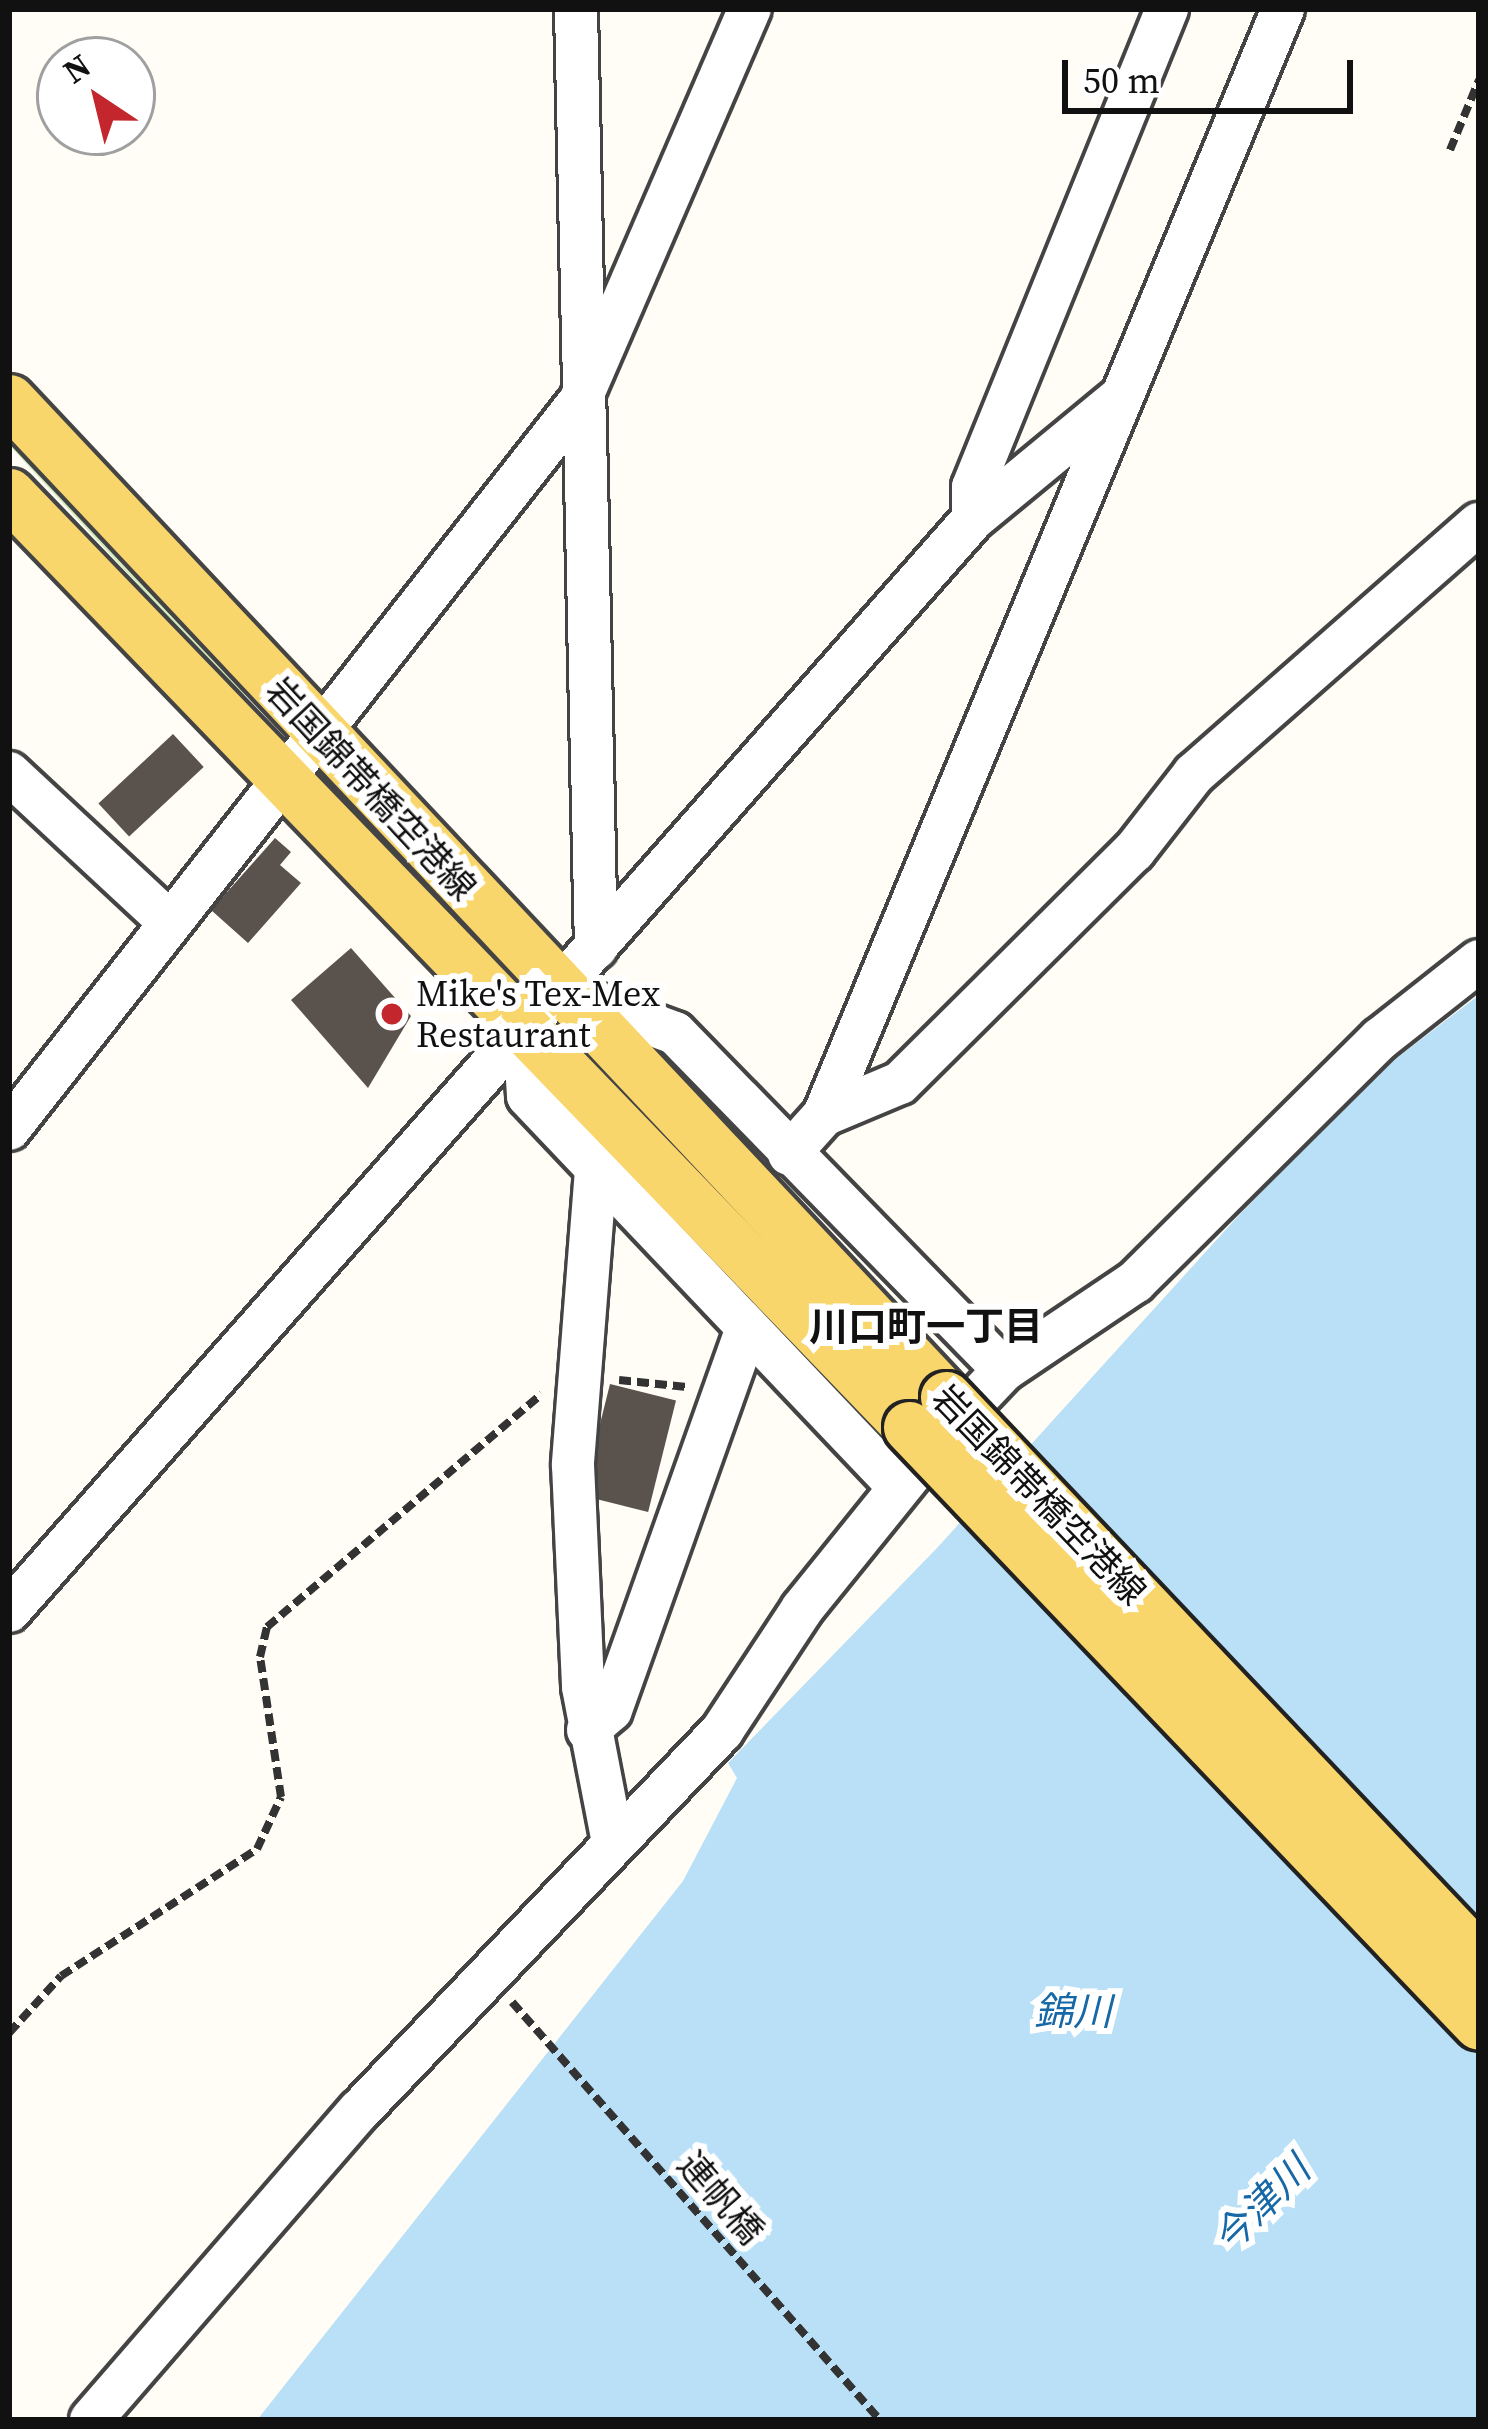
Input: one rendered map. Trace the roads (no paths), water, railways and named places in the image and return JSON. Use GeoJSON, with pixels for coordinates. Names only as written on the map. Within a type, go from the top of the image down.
{"type":"FeatureCollection","features":[{"type":"Feature","properties":{"kind":"main road","name":"岩国錦帯橋空港線"},"geometry":{"type":"LineString","coordinates":[[9,400],[560,991],[928,1412],[1479,2024]]}},
{"type":"Feature","properties":{"kind":"main road","name":"岩国錦帯橋空港線"},"geometry":{"type":"LineString","coordinates":[[9,494],[282,773],[524,1032],[928,1412],[1479,1959]]}},
{"type":"Feature","properties":{"kind":"street"},"geometry":{"type":"LineString","coordinates":[[576,9],[580,401],[596,948]]}},
{"type":"Feature","properties":{"kind":"street"},"geometry":{"type":"LineString","coordinates":[[9,1129],[282,773],[580,401],[750,9]]}},
{"type":"Feature","properties":{"kind":"street"},"geometry":{"type":"LineString","coordinates":[[973,519],[973,487],[1167,9]]}},
{"type":"Feature","properties":{"kind":"street"},"geometry":{"type":"LineString","coordinates":[[789,1154],[824,1115],[1282,9]]}},
{"type":"Feature","properties":{"kind":"street"},"geometry":{"type":"LineString","coordinates":[[9,1611],[973,519],[1121,397]]}},
{"type":"Feature","properties":{"kind":"street"},"geometry":{"type":"LineString","coordinates":[[824,1115],[900,1083],[1134,850],[1193,774],[1479,524]]}},
{"type":"Feature","properties":{"kind":"street"},"geometry":{"type":"LineString","coordinates":[[9,773],[168,921]]}},
{"type":"Feature","properties":{"kind":"street"},"geometry":{"type":"LineString","coordinates":[[91,2420],[360,2110],[722,1731],[802,1609],[898,1486],[1004,1370],[1135,1282],[1380,1039],[1479,961]]}},
{"type":"Feature","properties":{"kind":"street"},"geometry":{"type":"LineString","coordinates":[[560,991],[675,1033],[1004,1370]]}},
{"type":"Feature","properties":{"kind":"street"},"geometry":{"type":"LineString","coordinates":[[524,1032],[528,1096],[898,1486]]}},
{"type":"Feature","properties":{"kind":"street"},"geometry":{"type":"LineString","coordinates":[[596,1170],[573,1465],[588,1730],[613,1843]]}},
{"type":"Feature","properties":{"kind":"street"},"geometry":{"type":"LineString","coordinates":[[588,1730],[611,1710],[746,1330]]}},
{"type":"Feature","properties":{"kind":"water","name":"錦川"},"geometry":{"type":"Polygon","coordinates":[[[1479,995],[1479,2420],[257,2420],[683,1881],[737,1778],[728,1763],[937,1548],[1240,1214],[1381,1070],[1479,995]]]}},
{"type":"Feature","properties":{"kind":"place","name":"Mike's Tex-Mex Restaurant"},"geometry":{"type":"Point","coordinates":[392,1014]}},
{"type":"Feature","properties":{"kind":"district","name":"川口町一丁目"},"geometry":{"type":"Point","coordinates":[926,1327]}},
{"type":"Feature","properties":{"kind":"water label","name":"今津川"},"geometry":{"type":"Point","coordinates":[1262,2205]}}]}
